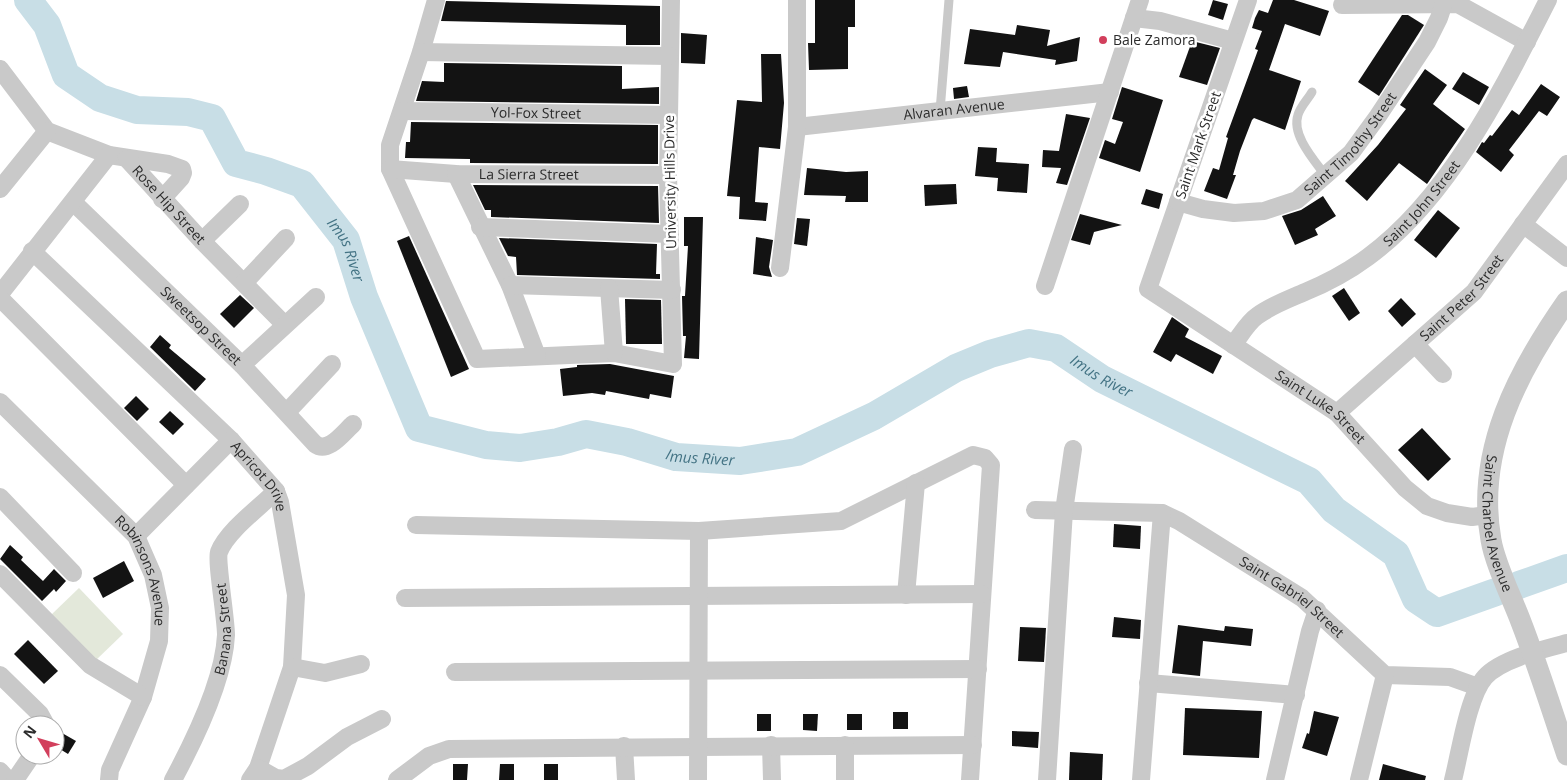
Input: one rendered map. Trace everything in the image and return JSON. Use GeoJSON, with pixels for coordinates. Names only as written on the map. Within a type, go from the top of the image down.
{"type":"FeatureCollection","features":[{"type":"Feature","properties":{"kind":"street"},"geometry":{"type":"LineString","coordinates":[[436,0],[421,52],[390,144],[390,169],[477,359],[614,353],[610,288]]}},
{"type":"Feature","properties":{"kind":"street","name":"University Hills Drive"},"geometry":{"type":"LineString","coordinates":[[614,353],[673,364],[668,174],[671,0]]}},
{"type":"Feature","properties":{"kind":"street"},"geometry":{"type":"LineString","coordinates":[[780,268],[797,127],[797,0]]}},
{"type":"Feature","properties":{"kind":"street"},"geometry":{"type":"LineString","coordinates":[[1046,286],[1140,0]]}},
{"type":"Feature","properties":{"kind":"street","name":"Saint Mark Street"},"geometry":{"type":"LineString","coordinates":[[1148,289],[1248,0]]}},
{"type":"Feature","properties":{"kind":"street","name":"Saint John Street"},"geometry":{"type":"LineString","coordinates":[[1233,345],[1256,316],[1278,303],[1339,276],[1368,257],[1395,235],[1419,209],[1458,160],[1548,0]]}},
{"type":"Feature","properties":{"kind":"street","name":"Saint Timothy Street"},"geometry":{"type":"LineString","coordinates":[[1178,202],[1203,209],[1234,213],[1264,211],[1297,200],[1351,153],[1427,42],[1440,18],[1444,3]]}},
{"type":"Feature","properties":{"kind":"street"},"geometry":{"type":"LineString","coordinates":[[1342,4],[1458,4],[1526,42]]}},
{"type":"Feature","properties":{"kind":"street"},"geometry":{"type":"LineString","coordinates":[[1134,18],[1160,21],[1233,41]]}},
{"type":"Feature","properties":{"kind":"street"},"geometry":{"type":"LineString","coordinates":[[421,52],[669,56]]}},
{"type":"Feature","properties":{"kind":"street"},"geometry":{"type":"LineString","coordinates":[[0,189],[47,131],[2,80]]}},
{"type":"Feature","properties":{"kind":"street","name":"Alvaran Avenue"},"geometry":{"type":"LineString","coordinates":[[797,127],[1110,92]]}},
{"type":"Feature","properties":{"kind":"street","name":"Yol-Fox Street"},"geometry":{"type":"LineString","coordinates":[[402,111],[669,115]]}},
{"type":"Feature","properties":{"kind":"street","name":"Rose Hip Street"},"geometry":{"type":"LineString","coordinates":[[47,131],[109,155],[127,159],[162,199],[284,324]]}},
{"type":"Feature","properties":{"kind":"street"},"geometry":{"type":"LineString","coordinates":[[0,294],[109,155]]}},
{"type":"Feature","properties":{"kind":"street"},"geometry":{"type":"LineString","coordinates":[[127,159],[168,164],[182,169],[182,178],[162,199]]}},
{"type":"Feature","properties":{"kind":"street","name":"Saint Peter Street"},"geometry":{"type":"LineString","coordinates":[[1337,413],[1474,292],[1567,164]]}},
{"type":"Feature","properties":{"kind":"street","name":"La Sierra Street"},"geometry":{"type":"LineString","coordinates":[[390,169],[456,174],[668,174]]}},
{"type":"Feature","properties":{"kind":"street"},"geometry":{"type":"LineString","coordinates":[[456,174],[480,227],[510,284],[537,356]]}},
{"type":"Feature","properties":{"kind":"street","name":"Sweetsop Street"},"geometry":{"type":"LineString","coordinates":[[73,202],[242,366],[320,448],[326,448],[354,424]]}},
{"type":"Feature","properties":{"kind":"street"},"geometry":{"type":"LineString","coordinates":[[202,241],[240,204]]}},
{"type":"Feature","properties":{"kind":"street"},"geometry":{"type":"LineString","coordinates":[[1523,224],[1567,258]]}},
{"type":"Feature","properties":{"kind":"street"},"geometry":{"type":"LineString","coordinates":[[480,227],[670,234]]}},
{"type":"Feature","properties":{"kind":"street"},"geometry":{"type":"LineString","coordinates":[[244,283],[286,238]]}},
{"type":"Feature","properties":{"kind":"street","name":"Apricot Drive"},"geometry":{"type":"LineString","coordinates":[[32,251],[231,440],[276,491],[280,502],[296,594],[292,666],[254,774]]}},
{"type":"Feature","properties":{"kind":"street"},"geometry":{"type":"LineString","coordinates":[[510,284],[672,290]]}},
{"type":"Feature","properties":{"kind":"street","name":"Saint Luke Street"},"geometry":{"type":"LineString","coordinates":[[1148,289],[1337,413],[1406,488],[1427,506],[1447,513],[1472,517],[1487,515]]}},
{"type":"Feature","properties":{"kind":"street"},"geometry":{"type":"LineString","coordinates":[[242,366],[284,324],[316,297]]}},
{"type":"Feature","properties":{"kind":"street"},"geometry":{"type":"LineString","coordinates":[[0,298],[186,485]]}},
{"type":"Feature","properties":{"kind":"street","name":"Saint Charbel Avenue"},"geometry":{"type":"LineString","coordinates":[[1567,301],[1518,379],[1505,409],[1494,441],[1488,478],[1487,515],[1491,542],[1529,644],[1567,755]]}},
{"type":"Feature","properties":{"kind":"street"},"geometry":{"type":"LineString","coordinates":[[1415,344],[1443,374]]}},
{"type":"Feature","properties":{"kind":"street"},"geometry":{"type":"LineString","coordinates":[[287,412],[332,364]]}},
{"type":"Feature","properties":{"kind":"street","name":"Robinsons Avenue"},"geometry":{"type":"LineString","coordinates":[[0,402],[136,536],[153,575],[160,608],[159,641],[143,697],[110,770],[108,780]]}},
{"type":"Feature","properties":{"kind":"street"},"geometry":{"type":"LineString","coordinates":[[136,536],[231,440]]}},
{"type":"Feature","properties":{"kind":"street"},"geometry":{"type":"LineString","coordinates":[[1047,780],[1064,511],[1073,449]]}},
{"type":"Feature","properties":{"kind":"street"},"geometry":{"type":"LineString","coordinates":[[416,525],[699,531],[841,521],[973,455],[985,458],[991,465],[970,780]]}},
{"type":"Feature","properties":{"kind":"street"},"geometry":{"type":"LineString","coordinates":[[906,595],[916,483]]}},
{"type":"Feature","properties":{"kind":"street","name":"Banana Street"},"geometry":{"type":"LineString","coordinates":[[172,780],[191,746],[220,668],[226,636],[219,553],[227,539],[276,491]]}},
{"type":"Feature","properties":{"kind":"street"},"geometry":{"type":"LineString","coordinates":[[0,497],[73,573]]}},
{"type":"Feature","properties":{"kind":"street","name":"Saint Gabriel Street"},"geometry":{"type":"LineString","coordinates":[[1035,510],[1162,513],[1286,588],[1317,610],[1385,675]]}},
{"type":"Feature","properties":{"kind":"street"},"geometry":{"type":"LineString","coordinates":[[1141,780],[1162,513]]}},
{"type":"Feature","properties":{"kind":"street"},"geometry":{"type":"LineString","coordinates":[[698,780],[699,531]]}},
{"type":"Feature","properties":{"kind":"street"},"geometry":{"type":"LineString","coordinates":[[0,574],[90,665],[143,697]]}},
{"type":"Feature","properties":{"kind":"street"},"geometry":{"type":"LineString","coordinates":[[405,598],[982,594]]}},
{"type":"Feature","properties":{"kind":"street"},"geometry":{"type":"LineString","coordinates":[[1275,780],[1310,631],[1317,610]]}},
{"type":"Feature","properties":{"kind":"street"},"geometry":{"type":"LineString","coordinates":[[1453,780],[1478,686],[1486,676],[1529,644],[1567,643]]}},
{"type":"Feature","properties":{"kind":"street"},"geometry":{"type":"LineString","coordinates":[[292,666],[325,673],[361,664]]}},
{"type":"Feature","properties":{"kind":"street"},"geometry":{"type":"LineString","coordinates":[[455,672],[978,669]]}},
{"type":"Feature","properties":{"kind":"street"},"geometry":{"type":"LineString","coordinates":[[0,674],[41,715]]}},
{"type":"Feature","properties":{"kind":"street"},"geometry":{"type":"LineString","coordinates":[[1359,780],[1385,675],[1450,677],[1478,686]]}},
{"type":"Feature","properties":{"kind":"street"},"geometry":{"type":"LineString","coordinates":[[1148,683],[1296,695]]}},
{"type":"Feature","properties":{"kind":"street"},"geometry":{"type":"LineString","coordinates":[[254,774],[284,779],[308,766],[347,736],[382,719]]}},
{"type":"Feature","properties":{"kind":"street"},"geometry":{"type":"LineString","coordinates":[[771,745],[772,780]]}},
{"type":"Feature","properties":{"kind":"street"},"geometry":{"type":"LineString","coordinates":[[845,745],[845,780]]}},
{"type":"Feature","properties":{"kind":"street"},"geometry":{"type":"LineString","coordinates":[[397,780],[429,756],[448,749],[624,746],[973,745]]}},
{"type":"Feature","properties":{"kind":"street"},"geometry":{"type":"LineString","coordinates":[[624,746],[626,780]]}},
{"type":"Feature","properties":{"kind":"street"},"geometry":{"type":"LineString","coordinates":[[16,780],[26,765]]}},
{"type":"Feature","properties":{"kind":"street"},"geometry":{"type":"LineString","coordinates":[[0,771],[8,780]]}},
{"type":"Feature","properties":{"kind":"lane"},"geometry":{"type":"LineString","coordinates":[[940,111],[949,0]]}},
{"type":"Feature","properties":{"kind":"lane"},"geometry":{"type":"LineString","coordinates":[[1312,92],[1297,116],[1297,126],[1311,155],[1325,175]]}},
{"type":"Feature","properties":{"kind":"shaded area"},"geometry":{"type":"Polygon","coordinates":[[[79,588],[123,634],[95,661],[51,615],[79,588]]]}},
{"type":"Feature","properties":{"kind":"building"},"geometry":{"type":"Polygon","coordinates":[[[815,0],[855,0],[855,27],[848,27],[848,69],[809,70],[808,43],[815,43],[815,0]]]}},
{"type":"Feature","properties":{"kind":"building"},"geometry":{"type":"Polygon","coordinates":[[[1213,0],[1228,4],[1223,20],[1208,15],[1213,0]]]}},
{"type":"Feature","properties":{"kind":"building"},"geometry":{"type":"Polygon","coordinates":[[[1273,0],[1294,0],[1329,11],[1320,36],[1285,24],[1269,70],[1301,81],[1285,130],[1254,118],[1252,120],[1240,151],[1233,175],[1236,175],[1227,199],[1204,191],[1213,168],[1219,170],[1228,138],[1226,137],[1258,50],[1255,49],[1262,31],[1252,28],[1255,18],[1259,10],[1268,13],[1273,0]]]}},
{"type":"Feature","properties":{"kind":"building"},"geometry":{"type":"Polygon","coordinates":[[[446,1],[660,6],[660,45],[626,45],[626,25],[441,21],[446,1]]]}},
{"type":"Feature","properties":{"kind":"building"},"geometry":{"type":"Polygon","coordinates":[[[1402,15],[1408,15],[1424,25],[1379,96],[1358,82],[1402,15]]]}},
{"type":"Feature","properties":{"kind":"building"},"geometry":{"type":"Polygon","coordinates":[[[1017,25],[1050,30],[1047,46],[1080,37],[1077,61],[1055,65],[1056,60],[1003,52],[1000,67],[964,64],[970,29],[1015,35],[1017,25]]]}},
{"type":"Feature","properties":{"kind":"building"},"geometry":{"type":"Polygon","coordinates":[[[681,33],[707,35],[705,64],[681,63],[681,33]]]}},
{"type":"Feature","properties":{"kind":"building"},"geometry":{"type":"Polygon","coordinates":[[[1192,41],[1220,48],[1207,85],[1179,77],[1192,41]]]}},
{"type":"Feature","properties":{"kind":"building"},"geometry":{"type":"Polygon","coordinates":[[[761,54],[781,54],[784,103],[780,149],[759,147],[755,202],[768,203],[766,221],[739,219],[740,197],[727,196],[737,100],[762,102],[761,54]]]}},
{"type":"Feature","properties":{"kind":"building"},"geometry":{"type":"Polygon","coordinates":[[[444,63],[622,66],[622,89],[659,87],[659,104],[416,101],[422,81],[444,82],[444,63]]]}},
{"type":"Feature","properties":{"kind":"building"},"geometry":{"type":"Polygon","coordinates":[[[1425,69],[1447,85],[1433,104],[1465,129],[1427,184],[1399,163],[1367,201],[1345,181],[1378,145],[1406,109],[1400,105],[1425,69]]]}},
{"type":"Feature","properties":{"kind":"building"},"geometry":{"type":"Polygon","coordinates":[[[1463,72],[1489,87],[1479,105],[1452,89],[1463,72]]]}},
{"type":"Feature","properties":{"kind":"building"},"geometry":{"type":"Polygon","coordinates":[[[1541,84],[1560,97],[1547,116],[1539,111],[1509,150],[1514,155],[1501,172],[1476,152],[1482,142],[1484,143],[1490,135],[1492,136],[1512,110],[1519,115],[1541,84]]]}},
{"type":"Feature","properties":{"kind":"building"},"geometry":{"type":"Polygon","coordinates":[[[967,86],[969,97],[954,99],[953,88],[967,86]]]}},
{"type":"Feature","properties":{"kind":"building"},"geometry":{"type":"Polygon","coordinates":[[[1122,87],[1163,100],[1140,172],[1099,158],[1105,140],[1115,144],[1123,122],[1112,119],[1122,87]]]}},
{"type":"Feature","properties":{"kind":"building"},"geometry":{"type":"Polygon","coordinates":[[[1066,114],[1090,118],[1067,185],[1056,183],[1061,168],[1042,167],[1043,150],[1059,151],[1066,114]]]}},
{"type":"Feature","properties":{"kind":"building"},"geometry":{"type":"Polygon","coordinates":[[[411,122],[658,125],[658,164],[470,163],[470,159],[405,158],[406,142],[410,142],[411,122]]]}},
{"type":"Feature","properties":{"kind":"building"},"geometry":{"type":"Polygon","coordinates":[[[978,147],[997,148],[996,162],[1029,164],[1027,193],[997,191],[998,178],[975,176],[978,147]]]}},
{"type":"Feature","properties":{"kind":"building"},"geometry":{"type":"Polygon","coordinates":[[[807,168],[846,172],[868,171],[868,202],[845,202],[846,196],[804,195],[807,168]]]}},
{"type":"Feature","properties":{"kind":"building"},"geometry":{"type":"Polygon","coordinates":[[[956,184],[957,204],[925,206],[924,185],[956,184]]]}},
{"type":"Feature","properties":{"kind":"building"},"geometry":{"type":"Polygon","coordinates":[[[473,185],[658,186],[659,223],[491,217],[491,210],[485,210],[473,185]]]}},
{"type":"Feature","properties":{"kind":"building"},"geometry":{"type":"Polygon","coordinates":[[[1146,189],[1163,194],[1159,209],[1141,204],[1146,189]]]}},
{"type":"Feature","properties":{"kind":"building"},"geometry":{"type":"Polygon","coordinates":[[[1323,196],[1336,216],[1315,229],[1318,235],[1295,245],[1282,216],[1301,210],[1323,196]]]}},
{"type":"Feature","properties":{"kind":"building"},"geometry":{"type":"Polygon","coordinates":[[[1438,210],[1460,228],[1436,258],[1414,240],[1438,210]]]}},
{"type":"Feature","properties":{"kind":"building"},"geometry":{"type":"Polygon","coordinates":[[[1080,214],[1122,225],[1094,232],[1090,245],[1071,240],[1080,214]]]}},
{"type":"Feature","properties":{"kind":"building"},"geometry":{"type":"Polygon","coordinates":[[[684,217],[703,217],[699,359],[684,358],[686,336],[683,336],[682,296],[685,296],[688,246],[684,246],[684,217]]]}},
{"type":"Feature","properties":{"kind":"building"},"geometry":{"type":"Polygon","coordinates":[[[797,218],[810,219],[807,246],[794,244],[797,218]]]}},
{"type":"Feature","properties":{"kind":"building"},"geometry":{"type":"Polygon","coordinates":[[[409,236],[469,369],[451,377],[397,241],[409,236]]]}},
{"type":"Feature","properties":{"kind":"building"},"geometry":{"type":"Polygon","coordinates":[[[756,237],[773,240],[769,267],[772,277],[753,274],[756,237]]]}},
{"type":"Feature","properties":{"kind":"building"},"geometry":{"type":"Polygon","coordinates":[[[499,238],[657,244],[656,274],[660,274],[660,279],[517,275],[516,257],[508,256],[499,238]]]}},
{"type":"Feature","properties":{"kind":"building"},"geometry":{"type":"Polygon","coordinates":[[[1344,288],[1360,313],[1349,321],[1332,296],[1344,288]]]}},
{"type":"Feature","properties":{"kind":"building"},"geometry":{"type":"Polygon","coordinates":[[[240,295],[254,308],[234,328],[220,314],[240,295]]]}},
{"type":"Feature","properties":{"kind":"building"},"geometry":{"type":"Polygon","coordinates":[[[1401,298],[1416,314],[1402,327],[1388,311],[1401,298]]]}},
{"type":"Feature","properties":{"kind":"building"},"geometry":{"type":"Polygon","coordinates":[[[625,299],[661,300],[662,344],[626,344],[625,299]]]}},
{"type":"Feature","properties":{"kind":"building"},"geometry":{"type":"Polygon","coordinates":[[[1172,317],[1189,329],[1185,337],[1222,356],[1213,374],[1176,354],[1171,362],[1153,352],[1172,317]]]}},
{"type":"Feature","properties":{"kind":"building"},"geometry":{"type":"Polygon","coordinates":[[[160,335],[171,345],[169,348],[206,379],[195,391],[150,347],[160,335]]]}},
{"type":"Feature","properties":{"kind":"building"},"geometry":{"type":"Polygon","coordinates":[[[610,364],[674,376],[671,398],[650,394],[649,399],[606,391],[605,395],[592,393],[563,396],[560,369],[577,367],[577,365],[610,364]]]}},
{"type":"Feature","properties":{"kind":"building"},"geometry":{"type":"Polygon","coordinates":[[[136,396],[149,409],[137,421],[124,408],[136,396]]]}},
{"type":"Feature","properties":{"kind":"building"},"geometry":{"type":"Polygon","coordinates":[[[170,411],[184,424],[173,435],[159,422],[170,411]]]}},
{"type":"Feature","properties":{"kind":"building"},"geometry":{"type":"Polygon","coordinates":[[[1422,428],[1451,459],[1428,481],[1398,450],[1422,428]]]}},
{"type":"Feature","properties":{"kind":"building"},"geometry":{"type":"Polygon","coordinates":[[[1114,524],[1141,526],[1140,549],[1113,547],[1114,524]]]}},
{"type":"Feature","properties":{"kind":"building"},"geometry":{"type":"Polygon","coordinates":[[[10,545],[23,557],[21,560],[43,581],[54,569],[66,581],[56,592],[54,589],[42,601],[0,559],[10,545]]]}},
{"type":"Feature","properties":{"kind":"building"},"geometry":{"type":"Polygon","coordinates":[[[124,561],[134,581],[103,598],[93,578],[124,561]]]}},
{"type":"Feature","properties":{"kind":"building"},"geometry":{"type":"Polygon","coordinates":[[[1114,617],[1141,620],[1140,639],[1112,637],[1114,617]]]}},
{"type":"Feature","properties":{"kind":"building"},"geometry":{"type":"Polygon","coordinates":[[[1178,625],[1224,631],[1225,626],[1253,629],[1251,646],[1203,641],[1200,676],[1172,673],[1178,625]]]}},
{"type":"Feature","properties":{"kind":"building"},"geometry":{"type":"Polygon","coordinates":[[[1020,627],[1046,628],[1044,662],[1018,661],[1020,627]]]}},
{"type":"Feature","properties":{"kind":"building"},"geometry":{"type":"Polygon","coordinates":[[[28,640],[58,671],[44,684],[14,654],[28,640]]]}},
{"type":"Feature","properties":{"kind":"building"},"geometry":{"type":"Polygon","coordinates":[[[1185,708],[1262,711],[1259,758],[1183,755],[1185,708]]]}},
{"type":"Feature","properties":{"kind":"building"},"geometry":{"type":"Polygon","coordinates":[[[1314,711],[1339,717],[1327,756],[1302,748],[1307,733],[1309,734],[1314,711]]]}},
{"type":"Feature","properties":{"kind":"building"},"geometry":{"type":"Polygon","coordinates":[[[893,712],[908,712],[908,729],[893,729],[893,712]]]}},
{"type":"Feature","properties":{"kind":"building"},"geometry":{"type":"Polygon","coordinates":[[[757,714],[771,714],[771,731],[757,731],[757,714]]]}},
{"type":"Feature","properties":{"kind":"building"},"geometry":{"type":"Polygon","coordinates":[[[803,714],[818,714],[817,731],[803,730],[803,714]]]}},
{"type":"Feature","properties":{"kind":"building"},"geometry":{"type":"Polygon","coordinates":[[[847,714],[862,714],[862,730],[847,730],[847,714]]]}},
{"type":"Feature","properties":{"kind":"building"},"geometry":{"type":"Polygon","coordinates":[[[1012,731],[1039,732],[1038,748],[1012,746],[1012,731]]]}},
{"type":"Feature","properties":{"kind":"building"},"geometry":{"type":"Polygon","coordinates":[[[65,735],[76,741],[68,754],[65,752],[65,735]]]}},
{"type":"Feature","properties":{"kind":"building"},"geometry":{"type":"Polygon","coordinates":[[[1070,752],[1103,754],[1102,780],[1069,780],[1070,752]]]}},
{"type":"Feature","properties":{"kind":"building"},"geometry":{"type":"Polygon","coordinates":[[[453,764],[468,764],[467,780],[453,780],[453,764]]]}},
{"type":"Feature","properties":{"kind":"building"},"geometry":{"type":"Polygon","coordinates":[[[500,764],[514,764],[514,780],[499,780],[500,764]]]}},
{"type":"Feature","properties":{"kind":"building"},"geometry":{"type":"Polygon","coordinates":[[[544,764],[558,764],[558,780],[544,780],[544,764]]]}},
{"type":"Feature","properties":{"kind":"building"},"geometry":{"type":"Polygon","coordinates":[[[1383,764],[1426,776],[1425,780],[1379,780],[1383,764]]]}},
{"type":"Feature","properties":{"kind":"waterway","name":"Imus River"},"geometry":{"type":"LineString","coordinates":[[28,0],[47,25],[66,75],[100,98],[137,110],[188,112],[212,118],[236,163],[302,184],[346,240],[364,297],[419,428],[486,445],[520,448],[558,442],[586,434],[627,442],[676,457],[740,461],[797,452],[874,416],[956,368],[990,354],[1029,343],[1056,348],[1102,379],[1309,481],[1334,510],[1396,554],[1416,599],[1437,613],[1496,592]]}},
{"type":"Feature","properties":{"kind":"waterway","name":"Imus River"},"geometry":{"type":"LineString","coordinates":[[1519,585],[1567,568]]}},
{"type":"Feature","properties":{"kind":"place","name":"Bale Zamora"},"geometry":{"type":"Point","coordinates":[1103,40]}}]}
